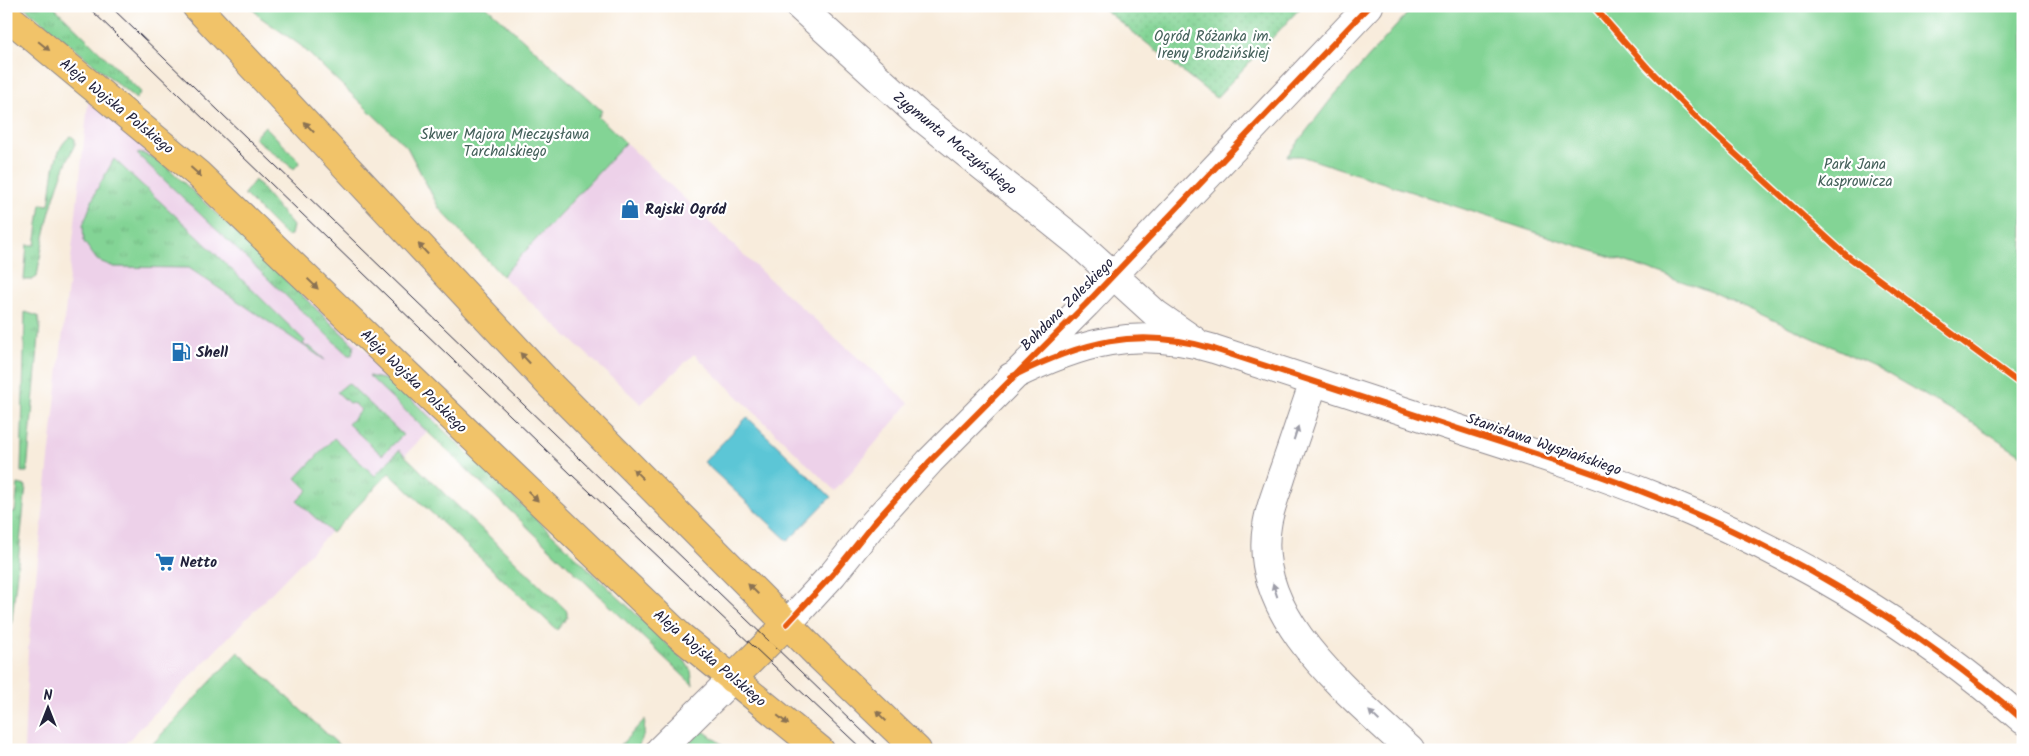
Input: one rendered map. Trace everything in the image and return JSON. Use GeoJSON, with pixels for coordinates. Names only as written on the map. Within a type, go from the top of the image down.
{"type":"FeatureCollection","features":[{"type":"Feature","properties":{"kind":"main road"},"geometry":{"type":"LineString","coordinates":[[196,6],[552,387],[787,624],[917,750]]}},
{"type":"Feature","properties":{"kind":"main road","name":"Aleja Wojska Polskiego"},"geometry":{"type":"LineString","coordinates":[[6,15],[203,178],[656,613],[732,679],[820,750]]}},
{"type":"Feature","properties":{"kind":"main road","name":"Bohdana Zaleskiego"},"geometry":{"type":"LineString","coordinates":[[732,679],[787,624]]}},
{"type":"Feature","properties":{"kind":"street","name":"Zygmunta Moczyńskiego"},"geometry":{"type":"LineString","coordinates":[[799,6],[907,104],[1077,242],[1114,275]]}},
{"type":"Feature","properties":{"kind":"street","name":"Bohdana Zaleskiego"},"geometry":{"type":"LineString","coordinates":[[787,624],[833,574],[873,524],[925,466],[1114,275],[1369,6]]}},
{"type":"Feature","properties":{"kind":"street","name":"Stanisława Wyspiańskiego"},"geometry":{"type":"LineString","coordinates":[[1114,275],[1169,324],[1191,339],[1214,349],[1572,466],[1658,498],[1718,524],[1815,574],[1882,615],[1941,656],[2023,720]]}},
{"type":"Feature","properties":{"kind":"street","name":"Stanisława Wyspiańskiego"},"geometry":{"type":"LineString","coordinates":[[1011,378],[1054,356],[1108,341],[1164,339],[1214,349]]}},
{"type":"Feature","properties":{"kind":"street"},"geometry":{"type":"LineString","coordinates":[[1314,382],[1268,518],[1265,538],[1270,574],[1283,611],[1310,651],[1326,670],[1410,750]]}},
{"type":"Feature","properties":{"kind":"street","name":"Bohdana Zaleskiego"},"geometry":{"type":"LineString","coordinates":[[660,750],[732,679]]}},
{"type":"Feature","properties":{"kind":"shaded area"},"geometry":{"type":"Polygon","coordinates":[[[89,95],[440,419],[119,750],[24,750],[28,650],[89,95]]]}},
{"type":"Feature","properties":{"kind":"shaded area"},"geometry":{"type":"Polygon","coordinates":[[[626,143],[766,276],[909,403],[835,491],[694,354],[641,404],[502,276],[626,143]]]}},
{"type":"Feature","properties":{"kind":"green space"},"geometry":{"type":"Polygon","coordinates":[[[23,6],[53,6],[141,92],[136,99],[23,6]]]}},
{"type":"Feature","properties":{"kind":"green space","name":"Skwer Majora Mieczysława Tarchalskiego"},"geometry":{"type":"Polygon","coordinates":[[[250,6],[486,6],[602,111],[598,116],[626,143],[502,276],[439,208],[407,147],[300,45],[260,17],[250,6]]]}},
{"type":"Feature","properties":{"kind":"green space","name":"Ogród Różanka im. Ireny Brodzińskiej"},"geometry":{"type":"Polygon","coordinates":[[[1100,6],[1302,6],[1216,98],[1100,6]]]}},
{"type":"Feature","properties":{"kind":"green space","name":"Park Jana Kasprowicza"},"geometry":{"type":"Polygon","coordinates":[[[1414,6],[2023,6],[2023,456],[1968,420],[1872,365],[1712,292],[1636,265],[1301,156],[1287,156],[1332,98],[1414,6]]]}},
{"type":"Feature","properties":{"kind":"green space"},"geometry":{"type":"Polygon","coordinates":[[[265,126],[300,162],[294,169],[254,138],[265,126]]]}},
{"type":"Feature","properties":{"kind":"green space"},"geometry":{"type":"Polygon","coordinates":[[[71,136],[75,139],[75,144],[61,176],[51,209],[37,277],[32,280],[24,280],[27,245],[35,245],[41,204],[49,205],[54,167],[60,149],[71,136]]]}},
{"type":"Feature","properties":{"kind":"green space"},"geometry":{"type":"Polygon","coordinates":[[[141,153],[160,160],[354,345],[352,355],[348,355],[137,154],[141,153]]]}},
{"type":"Feature","properties":{"kind":"green space"},"geometry":{"type":"Polygon","coordinates":[[[114,159],[193,232],[305,341],[303,344],[307,347],[309,346],[325,360],[189,268],[114,267],[97,260],[84,242],[83,225],[96,191],[114,159]]]}},
{"type":"Feature","properties":{"kind":"green space"},"geometry":{"type":"Polygon","coordinates":[[[255,180],[293,226],[291,235],[286,236],[244,194],[255,180]]]}},
{"type":"Feature","properties":{"kind":"green space"},"geometry":{"type":"Polygon","coordinates":[[[25,312],[38,316],[40,325],[27,472],[21,472],[25,312]]]}},
{"type":"Feature","properties":{"kind":"green space"},"geometry":{"type":"Polygon","coordinates":[[[369,376],[392,381],[685,661],[691,671],[693,685],[369,376]]]}},
{"type":"Feature","properties":{"kind":"green space"},"geometry":{"type":"Polygon","coordinates":[[[348,383],[403,435],[382,455],[348,424],[361,410],[355,404],[349,403],[337,392],[348,383]]]}},
{"type":"Feature","properties":{"kind":"green space"},"geometry":{"type":"Polygon","coordinates":[[[334,438],[375,476],[399,450],[567,611],[567,618],[557,630],[389,473],[332,533],[297,501],[308,490],[296,478],[334,438]]]}},
{"type":"Feature","properties":{"kind":"green space"},"geometry":{"type":"Polygon","coordinates":[[[18,484],[26,486],[6,677],[6,512],[15,512],[18,484]]]}},
{"type":"Feature","properties":{"kind":"green space"},"geometry":{"type":"Polygon","coordinates":[[[238,652],[340,746],[336,750],[147,750],[238,652]]]}},
{"type":"Feature","properties":{"kind":"green space"},"geometry":{"type":"Polygon","coordinates":[[[645,719],[644,734],[637,750],[616,750],[645,719]]]}},
{"type":"Feature","properties":{"kind":"green space"},"geometry":{"type":"Polygon","coordinates":[[[702,730],[723,745],[718,750],[682,750],[702,730]]]}},
{"type":"Feature","properties":{"kind":"water"},"geometry":{"type":"Polygon","coordinates":[[[747,417],[831,497],[788,541],[704,462],[747,417]]]}},
{"type":"Feature","properties":{"kind":"tram line"},"geometry":{"type":"LineString","coordinates":[[87,6],[572,475],[863,750]]}},
{"type":"Feature","properties":{"kind":"tram line"},"geometry":{"type":"LineString","coordinates":[[110,6],[882,750]]}},
{"type":"Feature","properties":{"kind":"cycle path"},"geometry":{"type":"LineString","coordinates":[[787,624],[833,574],[873,524],[930,461],[1086,304],[1369,6]]}},
{"type":"Feature","properties":{"kind":"cycle path"},"geometry":{"type":"LineString","coordinates":[[1593,6],[1648,68],[1709,130],[1846,255],[2023,386]]}},
{"type":"Feature","properties":{"kind":"cycle path"},"geometry":{"type":"LineString","coordinates":[[1011,377],[1061,355],[1110,341],[1159,339],[1186,342],[1214,349],[1565,464],[1635,489],[1707,519],[1803,567],[1895,622],[1939,653],[2023,720]]}},
{"type":"Feature","properties":{"kind":"place","name":"Rajski Ogród"},"geometry":{"type":"Point","coordinates":[630,209]}},
{"type":"Feature","properties":{"kind":"place","name":"Shell"},"geometry":{"type":"Point","coordinates":[181,352]}},
{"type":"Feature","properties":{"kind":"place","name":"Netto"},"geometry":{"type":"Point","coordinates":[165,562]}}]}
